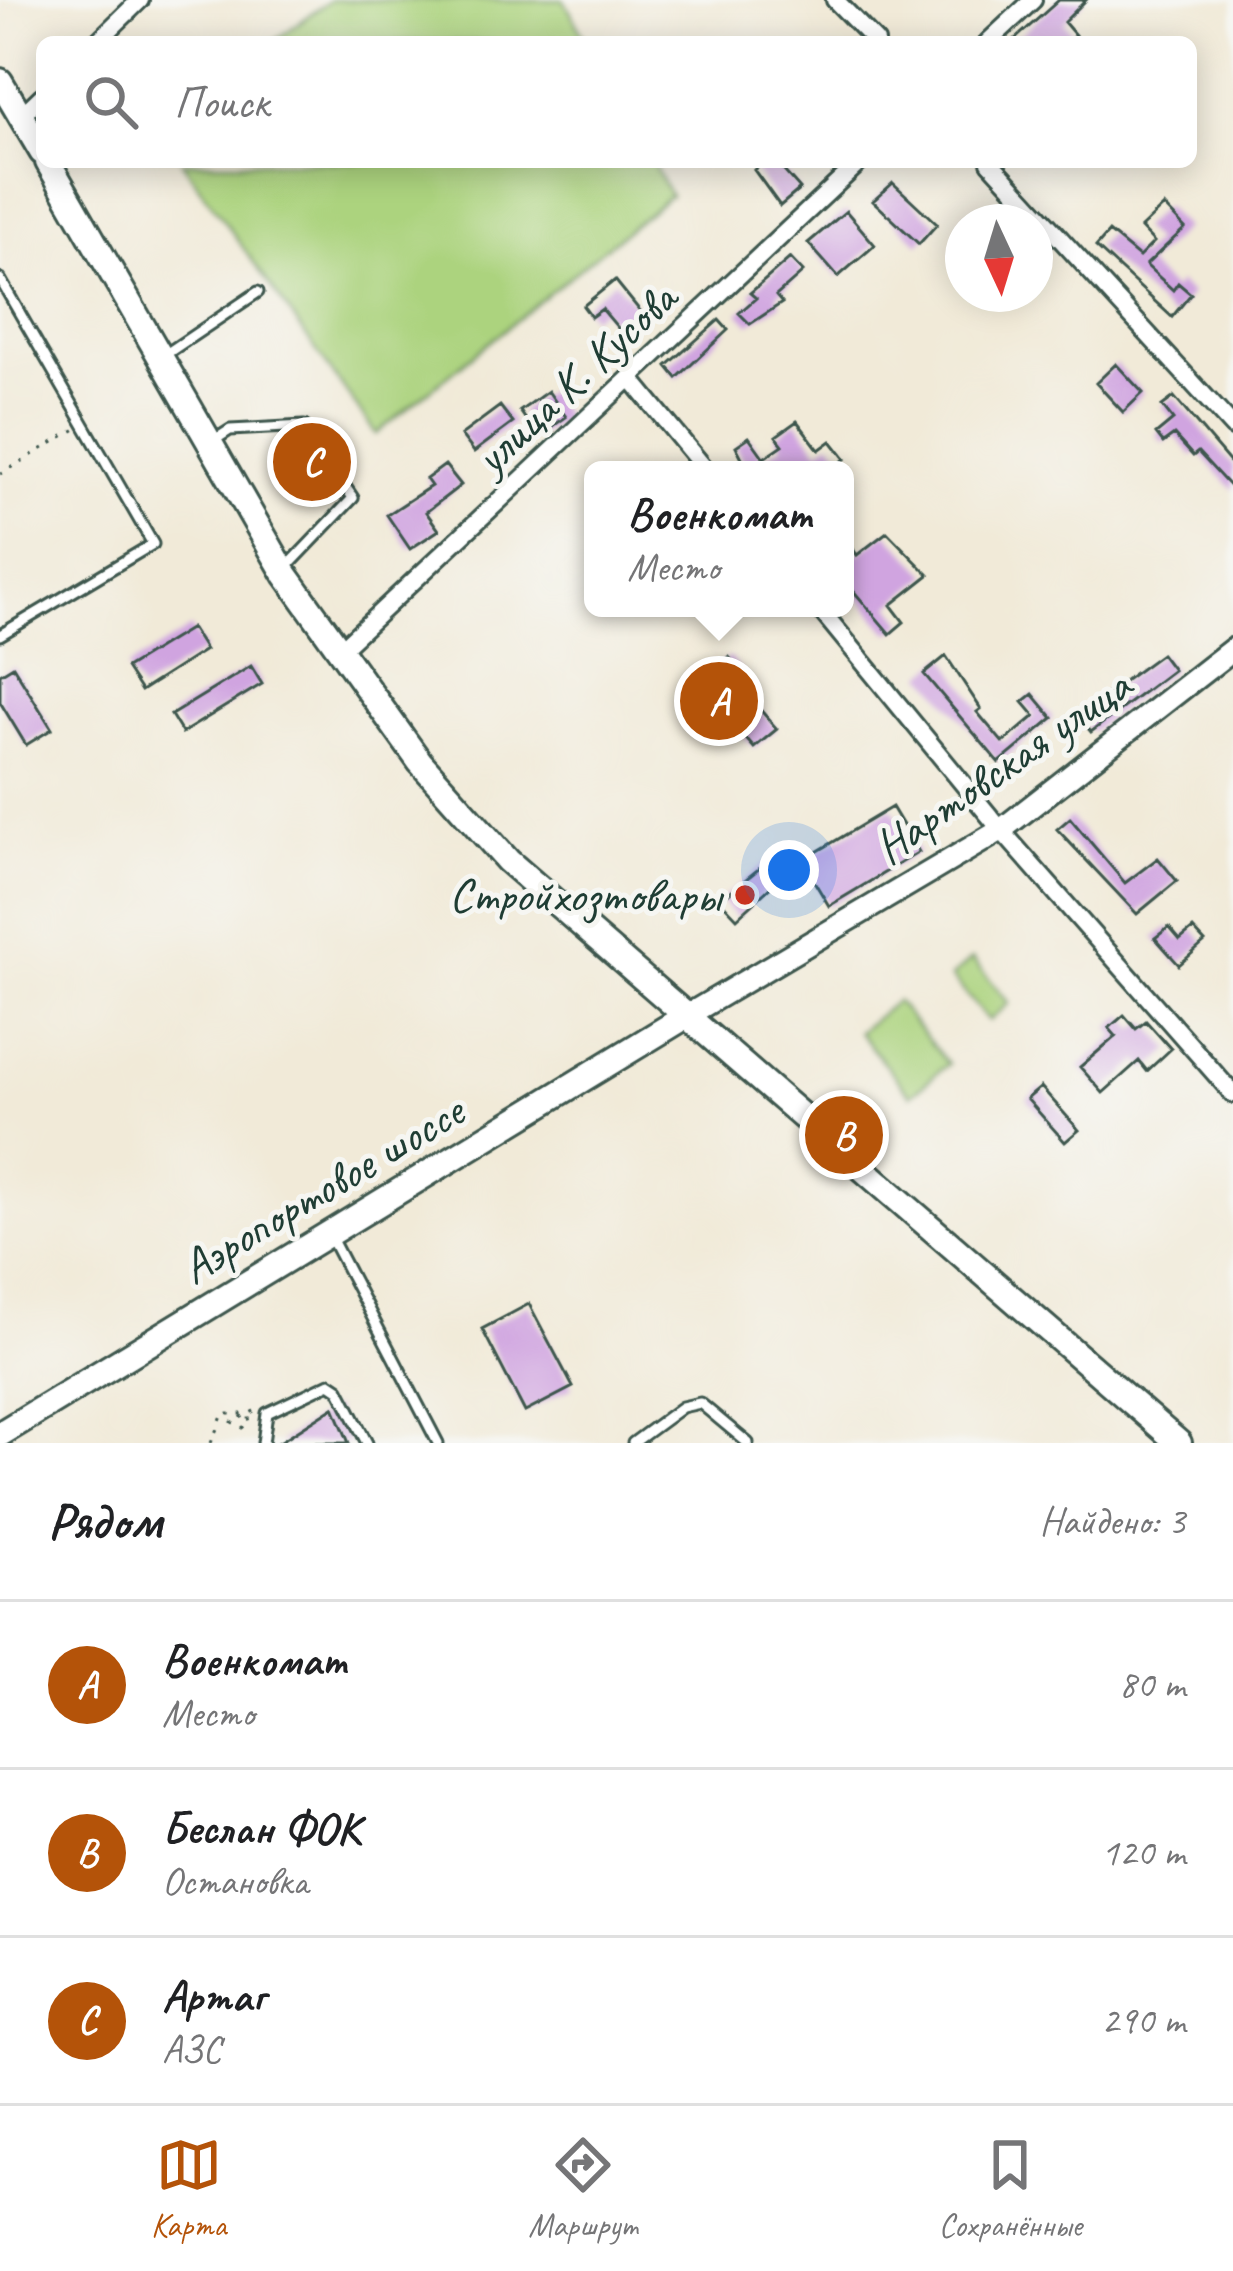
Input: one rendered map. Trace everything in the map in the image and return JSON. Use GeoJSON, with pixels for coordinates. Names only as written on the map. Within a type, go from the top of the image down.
{"type":"FeatureCollection","features":[{"type":"Feature","properties":{"kind":"main road"},"geometry":{"type":"LineString","coordinates":[[0,81],[36,142]]}},
{"type":"Feature","properties":{"kind":"main road"},"geometry":{"type":"LineString","coordinates":[[51,168],[284,571],[420,762],[508,861],[1179,1443]]}},
{"type":"Feature","properties":{"kind":"main road","name":"Аэропортовое шоссе"},"geometry":{"type":"LineString","coordinates":[[0,1435],[688,1015]]}},
{"type":"Feature","properties":{"kind":"street"},"geometry":{"type":"LineString","coordinates":[[103,36],[140,0]]}},
{"type":"Feature","properties":{"kind":"street"},"geometry":{"type":"LineString","coordinates":[[835,0],[870,36]]}},
{"type":"Feature","properties":{"kind":"street"},"geometry":{"type":"LineString","coordinates":[[994,36],[1033,0]]}},
{"type":"Feature","properties":{"kind":"street"},"geometry":{"type":"LineString","coordinates":[[21,116],[36,101]]}},
{"type":"Feature","properties":{"kind":"street","name":"улица К. Кусова"},"geometry":{"type":"LineString","coordinates":[[341,649],[854,168]]}},
{"type":"Feature","properties":{"kind":"street"},"geometry":{"type":"LineString","coordinates":[[996,168],[1233,427]]}},
{"type":"Feature","properties":{"kind":"street"},"geometry":{"type":"LineString","coordinates":[[632,380],[699,461]]}},
{"type":"Feature","properties":{"kind":"street"},"geometry":{"type":"LineString","coordinates":[[826,617],[1001,830],[1233,1094]]}},
{"type":"Feature","properties":{"kind":"street","name":"Нартовская улица"},"geometry":{"type":"LineString","coordinates":[[688,1015],[1001,830],[1233,650]]}},
{"type":"Feature","properties":{"kind":"lane"},"geometry":{"type":"LineString","coordinates":[[0,279],[154,544],[0,635]]}},
{"type":"Feature","properties":{"kind":"lane"},"geometry":{"type":"LineString","coordinates":[[160,358],[258,292]]}},
{"type":"Feature","properties":{"kind":"lane"},"geometry":{"type":"LineString","coordinates":[[0,310],[14,302]]}},
{"type":"Feature","properties":{"kind":"lane"},"geometry":{"type":"LineString","coordinates":[[210,443],[230,430],[304,426],[353,498],[284,571]]}},
{"type":"Feature","properties":{"kind":"lane"},"geometry":{"type":"LineString","coordinates":[[329,1234],[438,1443]]}},
{"type":"Feature","properties":{"kind":"lane"},"geometry":{"type":"LineString","coordinates":[[263,1443],[263,1422],[271,1410],[330,1383],[339,1389],[367,1443]]}},
{"type":"Feature","properties":{"kind":"lane"},"geometry":{"type":"LineString","coordinates":[[633,1443],[692,1403],[706,1407],[748,1443]]}},
{"type":"Feature","properties":{"kind":"path"},"geometry":{"type":"LineString","coordinates":[[0,474],[84,424]]}},
{"type":"Feature","properties":{"kind":"path"},"geometry":{"type":"LineString","coordinates":[[211,1443],[223,1414],[248,1414],[268,1404],[271,1410]]}},
{"type":"Feature","properties":{"kind":"green space"},"geometry":{"type":"Polygon","coordinates":[[[330,0],[564,0],[584,36],[281,36],[330,0]]]}},
{"type":"Feature","properties":{"kind":"green space"},"geometry":{"type":"Polygon","coordinates":[[[186,168],[655,168],[670,195],[376,434],[186,168]]]}},
{"type":"Feature","properties":{"kind":"green space"},"geometry":{"type":"Polygon","coordinates":[[[972,959],[1009,1003],[989,1021],[951,977],[972,959]]]}},
{"type":"Feature","properties":{"kind":"green space"},"geometry":{"type":"Polygon","coordinates":[[[896,1001],[948,1064],[911,1095],[858,1032],[896,1001]]]}},
{"type":"Feature","properties":{"kind":"building"},"geometry":{"type":"Polygon","coordinates":[[[1059,0],[1086,0],[1064,22],[1074,36],[1019,36],[1059,0]]]}},
{"type":"Feature","properties":{"kind":"building"},"geometry":{"type":"Polygon","coordinates":[[[781,168],[800,189],[780,206],[754,170],[781,168]]]}},
{"type":"Feature","properties":{"kind":"building"},"geometry":{"type":"Polygon","coordinates":[[[893,183],[937,224],[919,244],[873,201],[893,183]]]}},
{"type":"Feature","properties":{"kind":"building"},"geometry":{"type":"Polygon","coordinates":[[[1164,206],[1185,228],[1146,265],[1173,290],[1178,283],[1191,294],[1172,317],[1096,247],[1109,232],[1139,257],[1154,242],[1141,228],[1164,206]]]}},
{"type":"Feature","properties":{"kind":"building"},"geometry":{"type":"Polygon","coordinates":[[[846,211],[875,245],[838,277],[808,243],[846,211]]]}},
{"type":"Feature","properties":{"kind":"building"},"geometry":{"type":"Polygon","coordinates":[[[790,258],[803,272],[776,296],[782,303],[750,324],[739,313],[756,298],[750,293],[790,258]]]}},
{"type":"Feature","properties":{"kind":"building"},"geometry":{"type":"Polygon","coordinates":[[[615,280],[645,317],[623,334],[602,309],[591,317],[583,306],[615,280]]]}},
{"type":"Feature","properties":{"kind":"building"},"geometry":{"type":"Polygon","coordinates":[[[719,320],[728,330],[677,378],[667,366],[719,320]]]}},
{"type":"Feature","properties":{"kind":"building"},"geometry":{"type":"Polygon","coordinates":[[[1116,364],[1143,393],[1123,412],[1096,383],[1116,364]]]}},
{"type":"Feature","properties":{"kind":"building"},"geometry":{"type":"Polygon","coordinates":[[[548,391],[566,417],[538,437],[520,411],[548,391]]]}},
{"type":"Feature","properties":{"kind":"building"},"geometry":{"type":"Polygon","coordinates":[[[1174,397],[1233,466],[1233,490],[1198,452],[1193,456],[1174,435],[1163,443],[1156,434],[1173,420],[1162,406],[1174,397]]]}},
{"type":"Feature","properties":{"kind":"building"},"geometry":{"type":"Polygon","coordinates":[[[500,406],[513,423],[474,452],[461,435],[500,406]]]}},
{"type":"Feature","properties":{"kind":"building"},"geometry":{"type":"Polygon","coordinates":[[[797,421],[819,450],[831,441],[845,459],[744,461],[736,446],[749,437],[764,458],[783,445],[776,436],[797,421]]]}},
{"type":"Feature","properties":{"kind":"building"},"geometry":{"type":"Polygon","coordinates":[[[445,465],[461,485],[426,512],[439,530],[410,549],[387,515],[431,486],[426,479],[445,465]]]}},
{"type":"Feature","properties":{"kind":"building"},"geometry":{"type":"Polygon","coordinates":[[[887,532],[929,575],[891,605],[904,622],[890,634],[854,592],[854,550],[857,555],[887,532]]]}},
{"type":"Feature","properties":{"kind":"building"},"geometry":{"type":"Polygon","coordinates":[[[191,628],[205,650],[141,691],[126,668],[191,628]]]}},
{"type":"Feature","properties":{"kind":"building"},"geometry":{"type":"Polygon","coordinates":[[[1161,654],[1173,670],[1091,732],[1077,715],[1161,654]]]}},
{"type":"Feature","properties":{"kind":"building"},"geometry":{"type":"Polygon","coordinates":[[[946,656],[981,709],[977,712],[1003,743],[1035,716],[1023,702],[1033,694],[1053,718],[999,763],[924,674],[946,656]]]}},
{"type":"Feature","properties":{"kind":"building"},"geometry":{"type":"Polygon","coordinates":[[[729,657],[745,676],[737,683],[777,729],[754,748],[717,705],[700,719],[681,698],[729,657]]]}},
{"type":"Feature","properties":{"kind":"building"},"geometry":{"type":"Polygon","coordinates":[[[13,666],[52,729],[26,745],[0,702],[0,674],[13,666]]]}},
{"type":"Feature","properties":{"kind":"building"},"geometry":{"type":"Polygon","coordinates":[[[251,666],[262,684],[182,733],[171,715],[251,666]]]}},
{"type":"Feature","properties":{"kind":"building"},"geometry":{"type":"Polygon","coordinates":[[[892,807],[919,852],[829,906],[806,868],[794,880],[787,872],[737,918],[720,900],[766,863],[771,868],[784,856],[793,866],[892,807]]]}},
{"type":"Feature","properties":{"kind":"building"},"geometry":{"type":"Polygon","coordinates":[[[1070,818],[1125,883],[1158,858],[1177,881],[1137,914],[1057,829],[1070,818]]]}},
{"type":"Feature","properties":{"kind":"building"},"geometry":{"type":"Polygon","coordinates":[[[1169,927],[1180,940],[1193,929],[1205,942],[1179,965],[1155,938],[1169,927]]]}},
{"type":"Feature","properties":{"kind":"building"},"geometry":{"type":"Polygon","coordinates":[[[1124,1015],[1136,1029],[1146,1021],[1171,1049],[1147,1071],[1139,1061],[1103,1093],[1080,1067],[1116,1036],[1109,1028],[1124,1015]]]}},
{"type":"Feature","properties":{"kind":"building"},"geometry":{"type":"Polygon","coordinates":[[[1041,1087],[1079,1130],[1065,1142],[1027,1099],[1041,1087]]]}},
{"type":"Feature","properties":{"kind":"building"},"geometry":{"type":"Polygon","coordinates":[[[529,1304],[573,1387],[525,1412],[482,1329],[529,1304]]]}},
{"type":"Feature","properties":{"kind":"building"},"geometry":{"type":"Polygon","coordinates":[[[334,1407],[349,1443],[278,1443],[334,1407]]]}},
{"type":"Feature","properties":{"kind":"place","name":"Артаг"},"geometry":{"type":"Point","coordinates":[312,462]}},
{"type":"Feature","properties":{"kind":"place","name":"Военкомат"},"geometry":{"type":"Point","coordinates":[719,701]}},
{"type":"Feature","properties":{"kind":"place","name":"Стройхозтовары"},"geometry":{"type":"Point","coordinates":[745,895]}},
{"type":"Feature","properties":{"kind":"place","name":"Беслан ФОК"},"geometry":{"type":"Point","coordinates":[844,1135]}}]}
